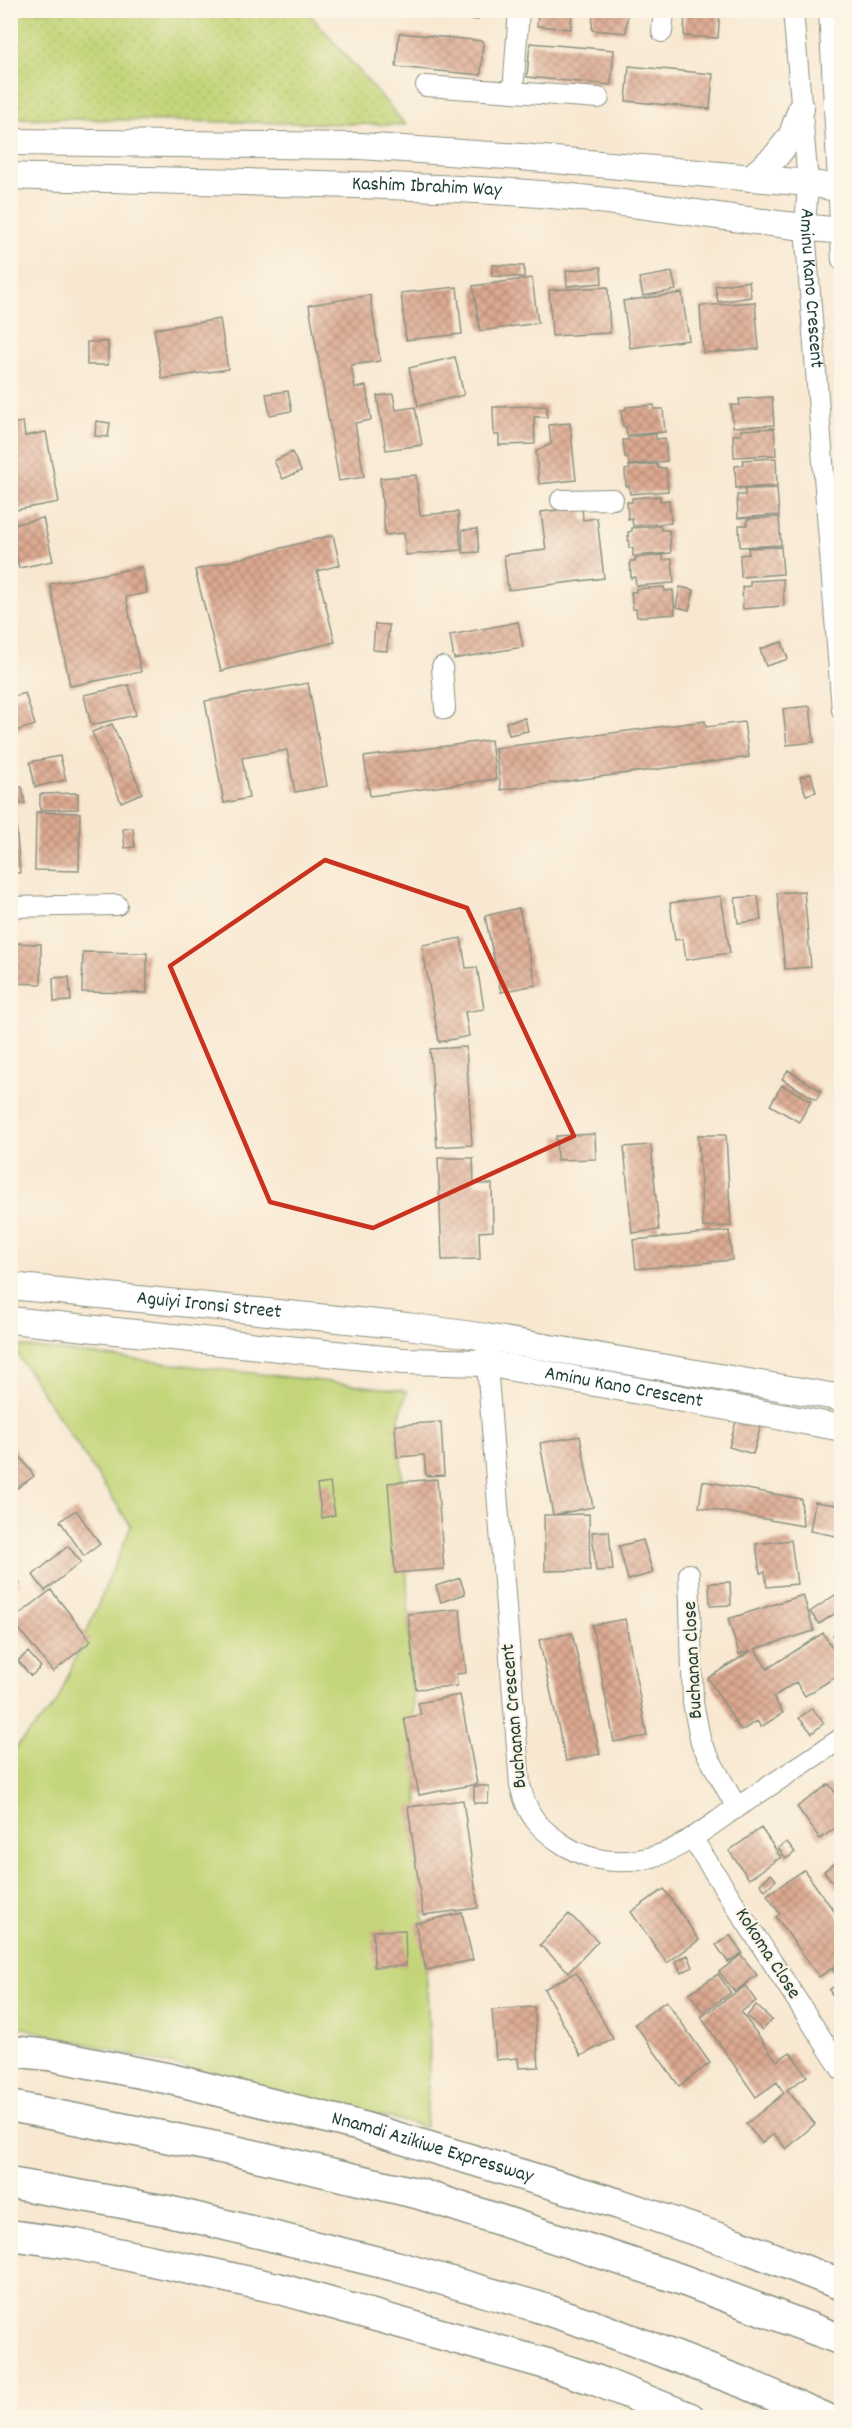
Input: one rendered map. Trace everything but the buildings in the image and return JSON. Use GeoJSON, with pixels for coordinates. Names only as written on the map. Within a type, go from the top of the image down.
{"type":"FeatureCollection","features":[{"type":"Feature","properties":{"kind":"highway","name":"Nnamdi Azikiwe Expressway"},"geometry":{"type":"LineString","coordinates":[[10,2051],[49,2055],[171,2079],[356,2125],[619,2204],[739,2245],[842,2285]]}},
{"type":"Feature","properties":{"kind":"highway"},"geometry":{"type":"LineString","coordinates":[[10,2106],[231,2150],[420,2194],[680,2279],[842,2340]]}},
{"type":"Feature","properties":{"kind":"highway"},"geometry":{"type":"LineString","coordinates":[[10,2183],[168,2211],[395,2266],[535,2306],[592,2325],[747,2384],[825,2418]]}},
{"type":"Feature","properties":{"kind":"highway"},"geometry":{"type":"LineString","coordinates":[[10,2235],[75,2244],[277,2288],[547,2364],[598,2381],[690,2418]]}},
{"type":"Feature","properties":{"kind":"highway"},"geometry":{"type":"LineString","coordinates":[[747,2384],[788,2418]]}},
{"type":"Feature","properties":{"kind":"main road"},"geometry":{"type":"LineString","coordinates":[[751,178],[776,156],[791,137],[801,109]]}},
{"type":"Feature","properties":{"kind":"main road","name":"Kashim Ibrahim Way"},"geometry":{"type":"LineString","coordinates":[[10,142],[360,146],[533,158],[808,183],[840,189]]}},
{"type":"Feature","properties":{"kind":"main road","name":"Kashim Ibrahim Way"},"geometry":{"type":"LineString","coordinates":[[10,176],[385,185],[539,194],[604,200],[805,228],[841,230]]}},
{"type":"Feature","properties":{"kind":"main road","name":"Aguiyi Ironsi Street"},"geometry":{"type":"LineString","coordinates":[[10,1286],[408,1326]]}},
{"type":"Feature","properties":{"kind":"main road","name":"Aguiyi Ironsi Street"},"geometry":{"type":"LineString","coordinates":[[10,1320],[403,1361]]}},
{"type":"Feature","properties":{"kind":"main road","name":"Aminu Kano Crescent"},"geometry":{"type":"LineString","coordinates":[[408,1326],[486,1337],[842,1398]]}},
{"type":"Feature","properties":{"kind":"main road","name":"Aminu Kano Crescent"},"geometry":{"type":"LineString","coordinates":[[403,1361],[486,1364],[842,1428]]}},
{"type":"Feature","properties":{"kind":"street"},"geometry":{"type":"LineString","coordinates":[[513,92],[519,10]]}},
{"type":"Feature","properties":{"kind":"street"},"geometry":{"type":"LineString","coordinates":[[662,32],[664,10]]}},
{"type":"Feature","properties":{"kind":"street","name":"Aminu Kano Crescent"},"geometry":{"type":"LineString","coordinates":[[793,10],[808,183],[805,228],[842,710]]}},
{"type":"Feature","properties":{"kind":"street","name":"Aminu Kano Crescent"},"geometry":{"type":"LineString","coordinates":[[829,10],[839,160],[842,260]]}},
{"type":"Feature","properties":{"kind":"street"},"geometry":{"type":"LineString","coordinates":[[426,86],[599,98]]}},
{"type":"Feature","properties":{"kind":"street"},"geometry":{"type":"LineString","coordinates":[[561,500],[613,499]]}},
{"type":"Feature","properties":{"kind":"street"},"geometry":{"type":"LineString","coordinates":[[442,667],[445,709]]}},
{"type":"Feature","properties":{"kind":"street"},"geometry":{"type":"LineString","coordinates":[[10,907],[117,905]]}},
{"type":"Feature","properties":{"kind":"street","name":"Buchanan Crescent"},"geometry":{"type":"LineString","coordinates":[[486,1337],[486,1364],[519,1773],[525,1806],[535,1821],[549,1835],[574,1851],[598,1860],[631,1861],[654,1857],[693,1838],[842,1738]]}},
{"type":"Feature","properties":{"kind":"street","name":"Buchanan Close"},"geometry":{"type":"LineString","coordinates":[[689,1574],[693,1703],[701,1743],[736,1808]]}},
{"type":"Feature","properties":{"kind":"street","name":"Kokoma Close"},"geometry":{"type":"LineString","coordinates":[[693,1838],[842,2070]]}},
{"type":"Feature","properties":{"kind":"highlighted area"},"geometry":{"type":"Polygon","coordinates":[[[325,860],[467,908],[574,1136],[373,1228],[270,1202],[170,966],[325,860]]]}},
{"type":"Feature","properties":{"kind":"green space"},"geometry":{"type":"Polygon","coordinates":[[[306,10],[406,125],[11,118],[11,11],[306,10]]]}},
{"type":"Feature","properties":{"kind":"green space"},"geometry":{"type":"Polygon","coordinates":[[[11,1345],[407,1391],[399,1419],[430,2049],[426,2127],[11,2025],[10,1742],[16,1747],[56,1704],[131,1526],[11,1345]]]}}]}
